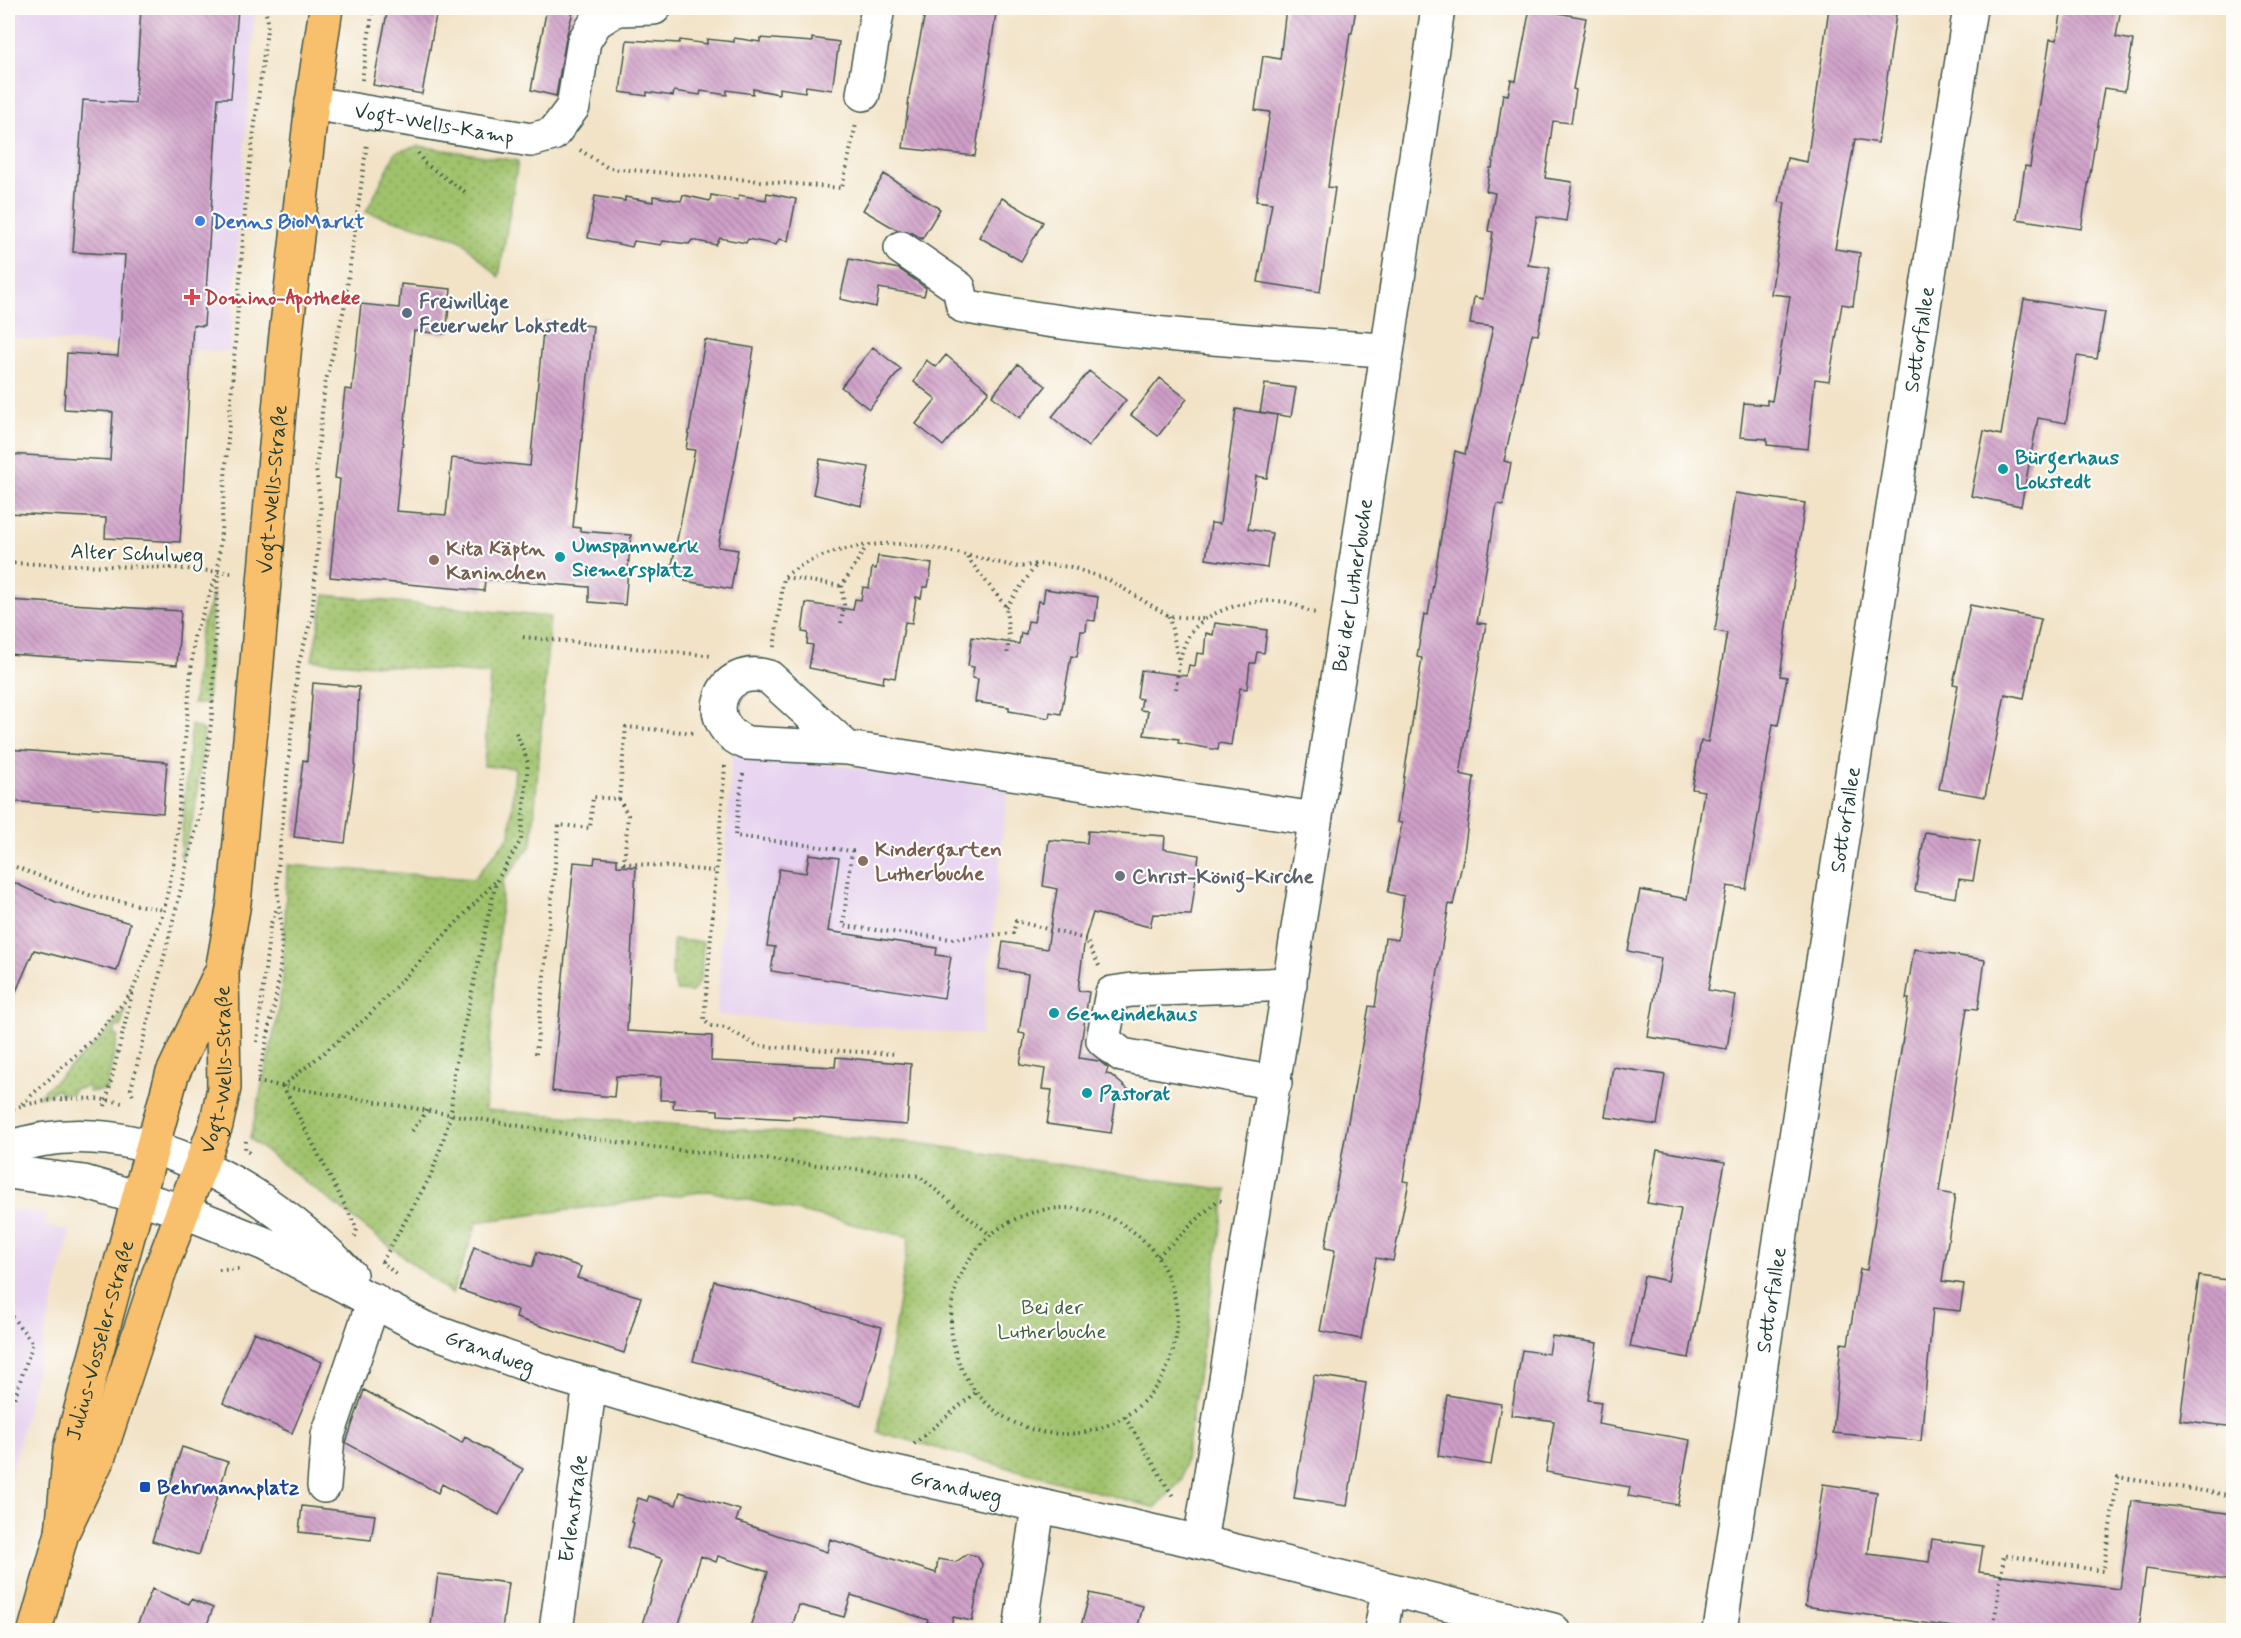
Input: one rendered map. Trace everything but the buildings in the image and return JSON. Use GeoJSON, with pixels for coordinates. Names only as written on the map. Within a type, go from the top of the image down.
{"type":"FeatureCollection","features":[{"type":"Feature","properties":{"kind":"main road","name":"Vogt-Wells-Straße"},"geometry":{"type":"LineString","coordinates":[[201,1167],[216,1125],[224,1088],[222,971],[234,903],[285,342],[312,103],[326,8]]}},
{"type":"Feature","properties":{"kind":"main road","name":"Vogt-Wells-Straße"},"geometry":{"type":"LineString","coordinates":[[153,1148],[172,1075],[222,971]]}},
{"type":"Feature","properties":{"kind":"main road","name":"Julius-Vosseler-Straße"},"geometry":{"type":"LineString","coordinates":[[62,1533],[70,1449],[153,1148]]}},
{"type":"Feature","properties":{"kind":"main road","name":"Julius-Vosseler-Straße"},"geometry":{"type":"LineString","coordinates":[[35,1630],[62,1533],[99,1456],[158,1276],[201,1167]]}},
{"type":"Feature","properties":{"kind":"street","name":"Vogt-Wells-Kamp"},"geometry":{"type":"LineString","coordinates":[[312,103],[531,140],[553,134],[573,107],[584,41],[596,22],[617,9],[654,8]]}},
{"type":"Feature","properties":{"kind":"street"},"geometry":{"type":"LineString","coordinates":[[863,94],[878,8]]}},
{"type":"Feature","properties":{"kind":"street","name":"Bei der Lutherbuche"},"geometry":{"type":"LineString","coordinates":[[1200,1542],[1348,616],[1438,8]]}},
{"type":"Feature","properties":{"kind":"street","name":"Sottorfallee"},"geometry":{"type":"LineString","coordinates":[[1720,1630],[1970,8]]}},
{"type":"Feature","properties":{"kind":"street"},"geometry":{"type":"LineString","coordinates":[[901,248],[959,288],[963,306],[1035,320],[1279,343],[1386,350]]}},
{"type":"Feature","properties":{"kind":"street"},"geometry":{"type":"LineString","coordinates":[[846,748],[769,677],[746,674],[736,678],[727,686],[719,705],[719,715],[737,737],[846,748],[1315,819]]}},
{"type":"Feature","properties":{"kind":"street"},"geometry":{"type":"LineString","coordinates":[[1275,1083],[1122,1055],[1103,1040],[1112,993],[1132,990],[1290,984]]}},
{"type":"Feature","properties":{"kind":"street"},"geometry":{"type":"LineString","coordinates":[[8,1148],[58,1137],[95,1136],[153,1148]]}},
{"type":"Feature","properties":{"kind":"street","name":"Grandweg"},"geometry":{"type":"LineString","coordinates":[[153,1148],[201,1167],[245,1190],[272,1208],[331,1256],[374,1300]]}},
{"type":"Feature","properties":{"kind":"street"},"geometry":{"type":"LineString","coordinates":[[8,1172],[84,1182],[140,1196]]}},
{"type":"Feature","properties":{"kind":"street","name":"Grandweg"},"geometry":{"type":"LineString","coordinates":[[140,1196],[266,1244],[443,1336],[550,1374],[882,1470],[1200,1542],[1552,1630]]}},
{"type":"Feature","properties":{"kind":"street"},"geometry":{"type":"LineString","coordinates":[[324,1486],[328,1435],[374,1300]]}},
{"type":"Feature","properties":{"kind":"street","name":"Erlenstraße"},"geometry":{"type":"LineString","coordinates":[[556,1630],[590,1384]]}},
{"type":"Feature","properties":{"kind":"street"},"geometry":{"type":"LineString","coordinates":[[1020,1630],[1038,1507]]}},
{"type":"Feature","properties":{"kind":"street"},"geometry":{"type":"LineString","coordinates":[[1381,1630],[1388,1590]]}},
{"type":"Feature","properties":{"kind":"path"},"geometry":{"type":"LineString","coordinates":[[134,1098],[131,1089],[136,1067],[200,813],[212,715],[218,572],[247,186],[261,90],[268,22],[266,8]]}},
{"type":"Feature","properties":{"kind":"path"},"geometry":{"type":"LineString","coordinates":[[362,81],[373,8]]}},
{"type":"Feature","properties":{"kind":"path"},"geometry":{"type":"LineString","coordinates":[[608,168],[842,188],[863,94]]}},
{"type":"Feature","properties":{"kind":"path"},"geometry":{"type":"LineString","coordinates":[[413,121],[411,141],[424,163],[468,194]]}},
{"type":"Feature","properties":{"kind":"path"},"geometry":{"type":"LineString","coordinates":[[255,1091],[278,978],[281,928],[277,907],[277,878],[298,666],[312,616],[321,510],[316,468],[325,384],[344,309],[368,147]]}},
{"type":"Feature","properties":{"kind":"path"},"geometry":{"type":"LineString","coordinates":[[769,677],[784,577],[797,567],[832,552],[867,546],[910,544],[1019,567],[1037,564],[1071,567],[1109,580],[1169,616],[1204,619]]}},
{"type":"Feature","properties":{"kind":"path"},"geometry":{"type":"LineString","coordinates":[[841,623],[844,605],[842,586],[867,546]]}},
{"type":"Feature","properties":{"kind":"path"},"geometry":{"type":"LineString","coordinates":[[967,556],[1006,608],[1009,637],[1007,656]]}},
{"type":"Feature","properties":{"kind":"path","name":"Alter Schulweg"},"geometry":{"type":"LineString","coordinates":[[8,563],[265,575]]}},
{"type":"Feature","properties":{"kind":"path"},"geometry":{"type":"LineString","coordinates":[[1006,608],[1037,564]]}},
{"type":"Feature","properties":{"kind":"path"},"geometry":{"type":"LineString","coordinates":[[108,1099],[133,990],[164,910],[175,856],[194,637],[218,572]]}},
{"type":"Feature","properties":{"kind":"path"},"geometry":{"type":"LineString","coordinates":[[784,577],[842,586]]}},
{"type":"Feature","properties":{"kind":"path"},"geometry":{"type":"LineString","coordinates":[[1176,689],[1179,662],[1187,638],[1204,619],[1227,609],[1252,603],[1287,602],[1309,612],[1348,616]]}},
{"type":"Feature","properties":{"kind":"path"},"geometry":{"type":"LineString","coordinates":[[1169,616],[1179,662]]}},
{"type":"Feature","properties":{"kind":"path"},"geometry":{"type":"LineString","coordinates":[[523,637],[714,656],[736,678]]}},
{"type":"Feature","properties":{"kind":"path"},"geometry":{"type":"LineString","coordinates":[[714,871],[624,863],[628,815],[619,799],[626,727],[737,737]]}},
{"type":"Feature","properties":{"kind":"path"},"geometry":{"type":"LineString","coordinates":[[283,1086],[365,1019],[496,882],[521,840],[528,764],[516,732]]}},
{"type":"Feature","properties":{"kind":"path"},"geometry":{"type":"LineString","coordinates":[[737,737],[714,871],[704,1020],[710,1026],[726,1028],[758,1046],[896,1054]]}},
{"type":"Feature","properties":{"kind":"path"},"geometry":{"type":"LineString","coordinates":[[737,737],[735,837],[852,851],[843,926],[951,939],[1013,933],[1016,921],[1086,939],[1112,993]]}},
{"type":"Feature","properties":{"kind":"path"},"geometry":{"type":"LineString","coordinates":[[536,1054],[559,825],[590,828],[593,797],[619,799]]}},
{"type":"Feature","properties":{"kind":"path"},"geometry":{"type":"LineString","coordinates":[[16,867],[92,896],[164,910]]}},
{"type":"Feature","properties":{"kind":"path"},"geometry":{"type":"LineString","coordinates":[[382,1262],[431,1175],[451,1113],[454,1072],[496,882]]}},
{"type":"Feature","properties":{"kind":"path"},"geometry":{"type":"LineString","coordinates":[[8,1112],[22,1104],[95,1037],[133,990]]}},
{"type":"Feature","properties":{"kind":"path"},"geometry":{"type":"LineString","coordinates":[[257,1082],[634,1145],[919,1176],[989,1234]]}},
{"type":"Feature","properties":{"kind":"path"},"geometry":{"type":"LineString","coordinates":[[283,1086],[357,1229],[354,1242]]}},
{"type":"Feature","properties":{"kind":"path"},"geometry":{"type":"LineString","coordinates":[[22,1104],[108,1099],[122,1103]]}},
{"type":"Feature","properties":{"kind":"path"},"geometry":{"type":"LineString","coordinates":[[412,1131],[428,1109]]}},
{"type":"Feature","properties":{"kind":"path"},"geometry":{"type":"LineString","coordinates":[[246,1133],[245,1149],[255,1158]]}},
{"type":"Feature","properties":{"kind":"path"},"geometry":{"type":"LineString","coordinates":[[1158,1256],[1218,1200],[1255,1205]]}},
{"type":"Feature","properties":{"kind":"path"},"geometry":{"type":"LineString","coordinates":[[1059,1206],[1097,1211],[1131,1228],[1158,1256],[1173,1289],[1178,1325],[1170,1361],[1152,1393],[1125,1417],[1095,1430],[1062,1434],[1029,1429],[1000,1415],[976,1392],[958,1362],[950,1328],[953,1293],[967,1261],[989,1234],[1022,1215],[1059,1206]]}},
{"type":"Feature","properties":{"kind":"path"},"geometry":{"type":"LineString","coordinates":[[8,1312],[33,1343],[14,1399],[8,1403]]}},
{"type":"Feature","properties":{"kind":"path"},"geometry":{"type":"LineString","coordinates":[[882,1470],[976,1392]]}},
{"type":"Feature","properties":{"kind":"path"},"geometry":{"type":"LineString","coordinates":[[1125,1417],[1200,1542]]}},
{"type":"Feature","properties":{"kind":"path"},"geometry":{"type":"LineString","coordinates":[[1993,1630],[2004,1555],[2103,1571],[2118,1478],[2234,1496]]}},
{"type":"Feature","properties":{"kind":"shaded area"},"geometry":{"type":"Polygon","coordinates":[[[8,8],[255,8],[230,352],[8,338],[8,8]]]}},
{"type":"Feature","properties":{"kind":"shaded area","name":"Kindergarten Lutherbuche"},"geometry":{"type":"Polygon","coordinates":[[[732,751],[1008,788],[981,1035],[717,1015],[732,751]]]}},
{"type":"Feature","properties":{"kind":"shaded area"},"geometry":{"type":"Polygon","coordinates":[[[8,1208],[47,1214],[44,1225],[70,1231],[8,1489],[8,1208]]]}},
{"type":"Feature","properties":{"kind":"green space"},"geometry":{"type":"Polygon","coordinates":[[[418,146],[518,161],[499,277],[460,239],[366,212],[396,152],[418,146]]]}},
{"type":"Feature","properties":{"kind":"green space"},"geometry":{"type":"Polygon","coordinates":[[[213,593],[207,704],[193,704],[200,632],[213,593]]]}},
{"type":"Feature","properties":{"kind":"green space","name":"Bei der Lutherbuche"},"geometry":{"type":"Polygon","coordinates":[[[325,595],[550,617],[532,845],[503,881],[485,1110],[918,1143],[1227,1190],[1182,1480],[1156,1508],[878,1432],[909,1237],[709,1191],[477,1222],[452,1294],[250,1139],[276,1023],[283,978],[287,865],[474,879],[510,835],[515,768],[484,766],[490,674],[312,660],[325,595]]]}},
{"type":"Feature","properties":{"kind":"green space"},"geometry":{"type":"Polygon","coordinates":[[[191,725],[204,731],[195,811],[182,858],[180,855],[191,725]]]}},
{"type":"Feature","properties":{"kind":"green space"},"geometry":{"type":"Polygon","coordinates":[[[673,940],[703,942],[701,979],[692,992],[677,991],[672,977],[673,940]]]}},
{"type":"Feature","properties":{"kind":"green space"},"geometry":{"type":"Polygon","coordinates":[[[125,1009],[121,1027],[116,1026],[114,1035],[118,1036],[106,1090],[89,1092],[89,1087],[73,1089],[73,1093],[60,1094],[59,1090],[51,1091],[51,1095],[38,1096],[100,1040],[125,1009]]]}},
{"type":"Feature","properties":{"kind":"place","name":"Denns BioMarkt"},"geometry":{"type":"Point","coordinates":[200,221]}},
{"type":"Feature","properties":{"kind":"place","name":"Domino-Apotheke"},"geometry":{"type":"Point","coordinates":[192,297]}},
{"type":"Feature","properties":{"kind":"place","name":"Freiwillige Feuerwehr Lokstedt"},"geometry":{"type":"Point","coordinates":[407,313]}},
{"type":"Feature","properties":{"kind":"place","name":"Bürgerhaus Lokstedt"},"geometry":{"type":"Point","coordinates":[2003,469]}},
{"type":"Feature","properties":{"kind":"place","name":"Umspannwerk Siemersplatz"},"geometry":{"type":"Point","coordinates":[560,557]}},
{"type":"Feature","properties":{"kind":"place","name":"Kita Käptn Kaninchen"},"geometry":{"type":"Point","coordinates":[434,560]}},
{"type":"Feature","properties":{"kind":"place","name":"Kindergarten Lutherbuche"},"geometry":{"type":"Point","coordinates":[863,861]}},
{"type":"Feature","properties":{"kind":"place","name":"Christ-König-Kirche"},"geometry":{"type":"Point","coordinates":[1120,876]}},
{"type":"Feature","properties":{"kind":"place","name":"Gemeindehaus"},"geometry":{"type":"Point","coordinates":[1054,1013]}},
{"type":"Feature","properties":{"kind":"place","name":"Pastorat"},"geometry":{"type":"Point","coordinates":[1087,1093]}},
{"type":"Feature","properties":{"kind":"place","name":"Behrmannplatz"},"geometry":{"type":"Point","coordinates":[145,1487]}}]}
